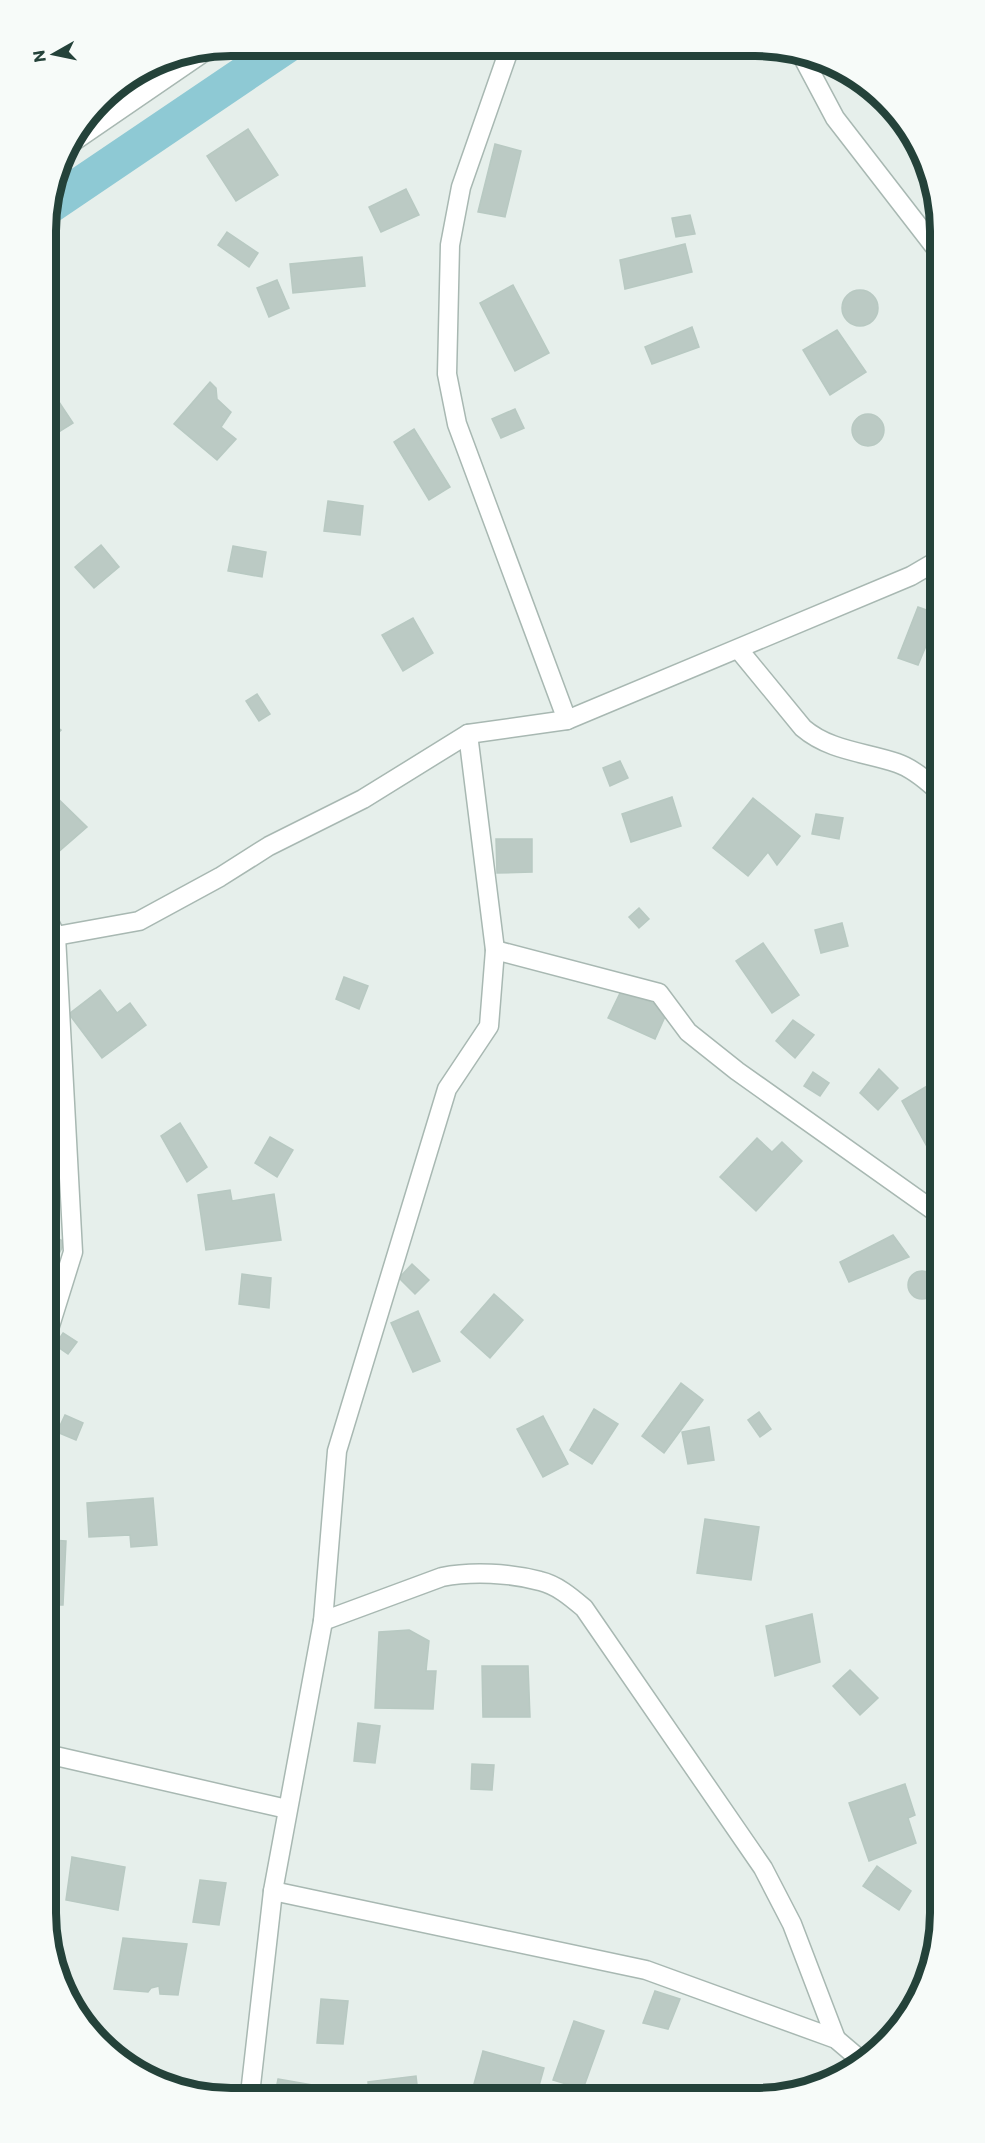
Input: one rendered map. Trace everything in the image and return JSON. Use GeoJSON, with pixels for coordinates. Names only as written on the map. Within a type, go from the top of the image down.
{"type":"FeatureCollection","features":[{"type":"Feature","properties":{"kind":"street"},"geometry":{"type":"LineString","coordinates":[[507,56],[459,199],[450,245],[447,374],[457,424],[567,720]]}},
{"type":"Feature","properties":{"kind":"street"},"geometry":{"type":"LineString","coordinates":[[84,134],[192,60]]}},
{"type":"Feature","properties":{"kind":"street"},"geometry":{"type":"LineString","coordinates":[[806,64],[835,118],[930,241]]}},
{"type":"Feature","properties":{"kind":"street"},"geometry":{"type":"LineString","coordinates":[[56,928],[139,921],[220,877],[269,846],[363,799],[468,734],[567,720],[738,650],[911,576],[930,565]]}},
{"type":"Feature","properties":{"kind":"street"},"geometry":{"type":"LineString","coordinates":[[738,650],[814,738],[832,746],[899,764],[930,785]]}},
{"type":"Feature","properties":{"kind":"street"},"geometry":{"type":"LineString","coordinates":[[251,2088],[273,1891],[323,1621],[337,1451],[447,1089],[489,1026],[495,950],[468,734]]}},
{"type":"Feature","properties":{"kind":"street"},"geometry":{"type":"LineString","coordinates":[[495,950],[659,993],[688,1032],[737,1071],[929,1208]]}},
{"type":"Feature","properties":{"kind":"street"},"geometry":{"type":"LineString","coordinates":[[56,987],[74,1252],[56,1307]]}},
{"type":"Feature","properties":{"kind":"street"},"geometry":{"type":"LineString","coordinates":[[323,1621],[442,1577],[458,1574],[541,1581],[566,1593],[584,1608],[763,1868],[792,1924],[836,2039]]}},
{"type":"Feature","properties":{"kind":"street"},"geometry":{"type":"LineString","coordinates":[[56,1756],[287,1809]]}},
{"type":"Feature","properties":{"kind":"street"},"geometry":{"type":"LineString","coordinates":[[273,1891],[646,1970],[836,2039],[855,2055]]}},
{"type":"Feature","properties":{"kind":"building"},"geometry":{"type":"Polygon","coordinates":[[[248,129],[278,175],[236,201],[207,156],[248,129]]]}},
{"type":"Feature","properties":{"kind":"building"},"geometry":{"type":"Polygon","coordinates":[[[495,144],[521,151],[505,217],[478,212],[495,144]]]}},
{"type":"Feature","properties":{"kind":"building"},"geometry":{"type":"Polygon","coordinates":[[[406,189],[419,215],[381,232],[369,207],[406,189]]]}},
{"type":"Feature","properties":{"kind":"building"},"geometry":{"type":"Polygon","coordinates":[[[690,215],[695,234],[676,237],[672,218],[690,215]]]}},
{"type":"Feature","properties":{"kind":"building"},"geometry":{"type":"Polygon","coordinates":[[[227,232],[258,253],[249,267],[218,245],[227,232]]]}},
{"type":"Feature","properties":{"kind":"building"},"geometry":{"type":"Polygon","coordinates":[[[685,244],[692,272],[625,289],[620,260],[685,244]]]}},
{"type":"Feature","properties":{"kind":"building"},"geometry":{"type":"Polygon","coordinates":[[[362,257],[365,286],[293,293],[290,264],[362,257]]]}},
{"type":"Feature","properties":{"kind":"building"},"geometry":{"type":"Polygon","coordinates":[[[277,280],[289,308],[269,317],[257,288],[277,280]]]}},
{"type":"Feature","properties":{"kind":"building"},"geometry":{"type":"Polygon","coordinates":[[[513,285],[549,353],[515,371],[480,303],[513,285]]]}},
{"type":"Feature","properties":{"kind":"building"},"geometry":{"type":"Polygon","coordinates":[[[860,290],[873,295],[878,308],[873,321],[860,326],[847,321],[842,308],[847,295],[860,290]]]}},
{"type":"Feature","properties":{"kind":"building"},"geometry":{"type":"Polygon","coordinates":[[[692,327],[699,347],[652,364],[645,347],[692,327]]]}},
{"type":"Feature","properties":{"kind":"building"},"geometry":{"type":"Polygon","coordinates":[[[837,330],[866,372],[830,395],[803,350],[837,330]]]}},
{"type":"Feature","properties":{"kind":"building"},"geometry":{"type":"Polygon","coordinates":[[[210,382],[216,388],[217,399],[231,412],[221,427],[236,439],[217,460],[174,424],[210,382]]]}},
{"type":"Feature","properties":{"kind":"building"},"geometry":{"type":"Polygon","coordinates":[[[56,400],[73,423],[56,434],[56,400]]]}},
{"type":"Feature","properties":{"kind":"building"},"geometry":{"type":"Polygon","coordinates":[[[515,409],[524,428],[501,438],[492,419],[515,409]]]}},
{"type":"Feature","properties":{"kind":"building"},"geometry":{"type":"Polygon","coordinates":[[[868,414],[879,419],[884,430],[879,441],[868,446],[857,441],[852,430],[857,419],[868,414]]]}},
{"type":"Feature","properties":{"kind":"building"},"geometry":{"type":"Polygon","coordinates":[[[414,429],[450,487],[429,500],[394,442],[414,429]]]}},
{"type":"Feature","properties":{"kind":"building"},"geometry":{"type":"Polygon","coordinates":[[[328,501],[363,506],[360,535],[324,531],[328,501]]]}},
{"type":"Feature","properties":{"kind":"building"},"geometry":{"type":"Polygon","coordinates":[[[101,545],[119,567],[94,588],[75,567],[101,545]]]}},
{"type":"Feature","properties":{"kind":"building"},"geometry":{"type":"Polygon","coordinates":[[[233,546],[266,552],[262,577],[228,571],[233,546]]]}},
{"type":"Feature","properties":{"kind":"building"},"geometry":{"type":"Polygon","coordinates":[[[918,607],[930,611],[930,637],[918,665],[898,658],[918,607]]]}},
{"type":"Feature","properties":{"kind":"building"},"geometry":{"type":"Polygon","coordinates":[[[413,618],[433,653],[403,671],[382,635],[413,618]]]}},
{"type":"Feature","properties":{"kind":"building"},"geometry":{"type":"Polygon","coordinates":[[[257,694],[270,714],[259,721],[246,701],[257,694]]]}},
{"type":"Feature","properties":{"kind":"building"},"geometry":{"type":"Polygon","coordinates":[[[56,726],[61,730],[56,735],[56,726]]]}},
{"type":"Feature","properties":{"kind":"building"},"geometry":{"type":"Polygon","coordinates":[[[620,761],[628,778],[610,786],[603,768],[620,761]]]}},
{"type":"Feature","properties":{"kind":"building"},"geometry":{"type":"Polygon","coordinates":[[[56,797],[87,827],[56,854],[56,797]]]}},
{"type":"Feature","properties":{"kind":"building"},"geometry":{"type":"Polygon","coordinates":[[[672,797],[681,826],[631,842],[622,814],[672,797]]]}},
{"type":"Feature","properties":{"kind":"building"},"geometry":{"type":"Polygon","coordinates":[[[753,798],[800,836],[777,865],[768,852],[748,876],[713,848],[753,798]]]}},
{"type":"Feature","properties":{"kind":"building"},"geometry":{"type":"Polygon","coordinates":[[[816,814],[843,818],[839,839],[812,834],[816,814]]]}},
{"type":"Feature","properties":{"kind":"building"},"geometry":{"type":"Polygon","coordinates":[[[496,839],[532,839],[532,872],[497,873],[496,839]]]}},
{"type":"Feature","properties":{"kind":"building"},"geometry":{"type":"Polygon","coordinates":[[[639,908],[649,919],[639,928],[629,917],[639,908]]]}},
{"type":"Feature","properties":{"kind":"building"},"geometry":{"type":"Polygon","coordinates":[[[842,923],[848,946],[821,953],[815,930],[842,923]]]}},
{"type":"Feature","properties":{"kind":"building"},"geometry":{"type":"Polygon","coordinates":[[[763,943],[799,995],[772,1013],[736,961],[763,943]]]}},
{"type":"Feature","properties":{"kind":"building"},"geometry":{"type":"Polygon","coordinates":[[[344,977],[368,986],[359,1009],[336,999],[344,977]]]}},
{"type":"Feature","properties":{"kind":"building"},"geometry":{"type":"Polygon","coordinates":[[[622,989],[668,1010],[655,1039],[608,1018],[622,989]]]}},
{"type":"Feature","properties":{"kind":"building"},"geometry":{"type":"Polygon","coordinates":[[[100,990],[117,1013],[130,1003],[146,1025],[102,1058],[69,1014],[100,990]]]}},
{"type":"Feature","properties":{"kind":"building"},"geometry":{"type":"Polygon","coordinates":[[[793,1020],[814,1035],[795,1058],[776,1041],[793,1020]]]}},
{"type":"Feature","properties":{"kind":"building"},"geometry":{"type":"Polygon","coordinates":[[[879,1069],[898,1088],[878,1110],[860,1093],[879,1069]]]}},
{"type":"Feature","properties":{"kind":"building"},"geometry":{"type":"Polygon","coordinates":[[[813,1072],[829,1083],[820,1096],[804,1086],[813,1072]]]}},
{"type":"Feature","properties":{"kind":"building"},"geometry":{"type":"Polygon","coordinates":[[[929,1085],[929,1151],[902,1101],[929,1085]]]}},
{"type":"Feature","properties":{"kind":"building"},"geometry":{"type":"Polygon","coordinates":[[[180,1123],[207,1167],[187,1182],[161,1136],[180,1123]]]}},
{"type":"Feature","properties":{"kind":"building"},"geometry":{"type":"Polygon","coordinates":[[[270,1137],[293,1150],[277,1177],[255,1163],[270,1137]]]}},
{"type":"Feature","properties":{"kind":"building"},"geometry":{"type":"Polygon","coordinates":[[[757,1138],[772,1152],[782,1142],[802,1161],[756,1211],[720,1177],[757,1138]]]}},
{"type":"Feature","properties":{"kind":"building"},"geometry":{"type":"Polygon","coordinates":[[[230,1190],[232,1201],[274,1194],[281,1240],[206,1250],[198,1195],[230,1190]]]}},
{"type":"Feature","properties":{"kind":"building"},"geometry":{"type":"Polygon","coordinates":[[[893,1235],[909,1257],[849,1282],[840,1262],[893,1235]]]}},
{"type":"Feature","properties":{"kind":"building"},"geometry":{"type":"Polygon","coordinates":[[[56,1238],[65,1242],[56,1259],[56,1238]]]}},
{"type":"Feature","properties":{"kind":"building"},"geometry":{"type":"Polygon","coordinates":[[[412,1264],[429,1280],[415,1294],[399,1278],[412,1264]]]}},
{"type":"Feature","properties":{"kind":"building"},"geometry":{"type":"Polygon","coordinates":[[[917,1272],[929,1273],[929,1297],[917,1298],[909,1290],[909,1280],[917,1272]]]}},
{"type":"Feature","properties":{"kind":"building"},"geometry":{"type":"Polygon","coordinates":[[[242,1274],[271,1278],[269,1308],[239,1304],[242,1274]]]}},
{"type":"Feature","properties":{"kind":"building"},"geometry":{"type":"Polygon","coordinates":[[[494,1294],[523,1320],[490,1358],[461,1332],[494,1294]]]}},
{"type":"Feature","properties":{"kind":"building"},"geometry":{"type":"Polygon","coordinates":[[[418,1311],[440,1361],[413,1372],[391,1323],[418,1311]]]}},
{"type":"Feature","properties":{"kind":"building"},"geometry":{"type":"Polygon","coordinates":[[[63,1333],[77,1342],[68,1354],[56,1344],[63,1333]]]}},
{"type":"Feature","properties":{"kind":"building"},"geometry":{"type":"Polygon","coordinates":[[[681,1383],[703,1400],[664,1453],[642,1436],[681,1383]]]}},
{"type":"Feature","properties":{"kind":"building"},"geometry":{"type":"Polygon","coordinates":[[[594,1409],[618,1424],[592,1464],[570,1450],[594,1409]]]}},
{"type":"Feature","properties":{"kind":"building"},"geometry":{"type":"Polygon","coordinates":[[[759,1412],[771,1429],[760,1437],[748,1420],[759,1412]]]}},
{"type":"Feature","properties":{"kind":"building"},"geometry":{"type":"Polygon","coordinates":[[[65,1415],[83,1423],[76,1440],[57,1432],[65,1415]]]}},
{"type":"Feature","properties":{"kind":"building"},"geometry":{"type":"Polygon","coordinates":[[[543,1416],[568,1464],[543,1477],[517,1429],[543,1416]]]}},
{"type":"Feature","properties":{"kind":"building"},"geometry":{"type":"Polygon","coordinates":[[[709,1427],[714,1460],[688,1464],[682,1432],[709,1427]]]}},
{"type":"Feature","properties":{"kind":"building"},"geometry":{"type":"Polygon","coordinates":[[[153,1498],[157,1545],[131,1547],[130,1535],[89,1537],[87,1503],[153,1498]]]}},
{"type":"Feature","properties":{"kind":"building"},"geometry":{"type":"Polygon","coordinates":[[[705,1519],[759,1527],[751,1580],[697,1573],[705,1519]]]}},
{"type":"Feature","properties":{"kind":"building"},"geometry":{"type":"Polygon","coordinates":[[[56,1540],[66,1541],[63,1605],[56,1605],[56,1540]]]}},
{"type":"Feature","properties":{"kind":"building"},"geometry":{"type":"Polygon","coordinates":[[[812,1614],[820,1662],[775,1676],[766,1626],[812,1614]]]}},
{"type":"Feature","properties":{"kind":"building"},"geometry":{"type":"Polygon","coordinates":[[[409,1630],[429,1641],[426,1671],[436,1671],[433,1709],[375,1708],[379,1632],[409,1630]]]}},
{"type":"Feature","properties":{"kind":"building"},"geometry":{"type":"Polygon","coordinates":[[[482,1666],[528,1666],[530,1717],[483,1717],[482,1666]]]}},
{"type":"Feature","properties":{"kind":"building"},"geometry":{"type":"Polygon","coordinates":[[[850,1670],[878,1698],[860,1715],[833,1686],[850,1670]]]}},
{"type":"Feature","properties":{"kind":"building"},"geometry":{"type":"Polygon","coordinates":[[[358,1723],[380,1726],[375,1763],[354,1761],[358,1723]]]}},
{"type":"Feature","properties":{"kind":"building"},"geometry":{"type":"Polygon","coordinates":[[[472,1764],[494,1765],[492,1790],[471,1789],[472,1764]]]}},
{"type":"Feature","properties":{"kind":"building"},"geometry":{"type":"Polygon","coordinates":[[[905,1784],[915,1815],[908,1818],[916,1843],[869,1861],[849,1803],[905,1784]]]}},
{"type":"Feature","properties":{"kind":"building"},"geometry":{"type":"Polygon","coordinates":[[[72,1857],[125,1867],[118,1910],[66,1900],[72,1857]]]}},
{"type":"Feature","properties":{"kind":"building"},"geometry":{"type":"Polygon","coordinates":[[[877,1866],[911,1891],[899,1910],[863,1886],[877,1866]]]}},
{"type":"Feature","properties":{"kind":"building"},"geometry":{"type":"Polygon","coordinates":[[[200,1880],[226,1883],[219,1925],[193,1922],[200,1880]]]}},
{"type":"Feature","properties":{"kind":"building"},"geometry":{"type":"Polygon","coordinates":[[[123,1938],[187,1944],[178,1995],[160,1994],[159,1986],[151,1988],[148,1992],[114,1989],[123,1938]]]}},
{"type":"Feature","properties":{"kind":"building"},"geometry":{"type":"Polygon","coordinates":[[[655,1991],[680,1999],[668,2029],[643,2023],[655,1991]]]}},
{"type":"Feature","properties":{"kind":"building"},"geometry":{"type":"Polygon","coordinates":[[[321,1999],[348,2001],[343,2044],[317,2043],[321,1999]]]}},
{"type":"Feature","properties":{"kind":"building"},"geometry":{"type":"Polygon","coordinates":[[[574,2021],[604,2031],[583,2088],[553,2080],[574,2021]]]}},
{"type":"Feature","properties":{"kind":"building"},"geometry":{"type":"Polygon","coordinates":[[[483,2051],[544,2068],[538,2088],[490,2088],[474,2084],[483,2051]]]}},
{"type":"Feature","properties":{"kind":"building"},"geometry":{"type":"Polygon","coordinates":[[[416,2076],[417,2088],[368,2088],[368,2082],[416,2076]]]}},
{"type":"Feature","properties":{"kind":"building"},"geometry":{"type":"Polygon","coordinates":[[[278,2079],[330,2088],[276,2088],[278,2079]]]}},
{"type":"Feature","properties":{"kind":"waterway"},"geometry":{"type":"LineString","coordinates":[[59,200],[271,56]]}}]}
